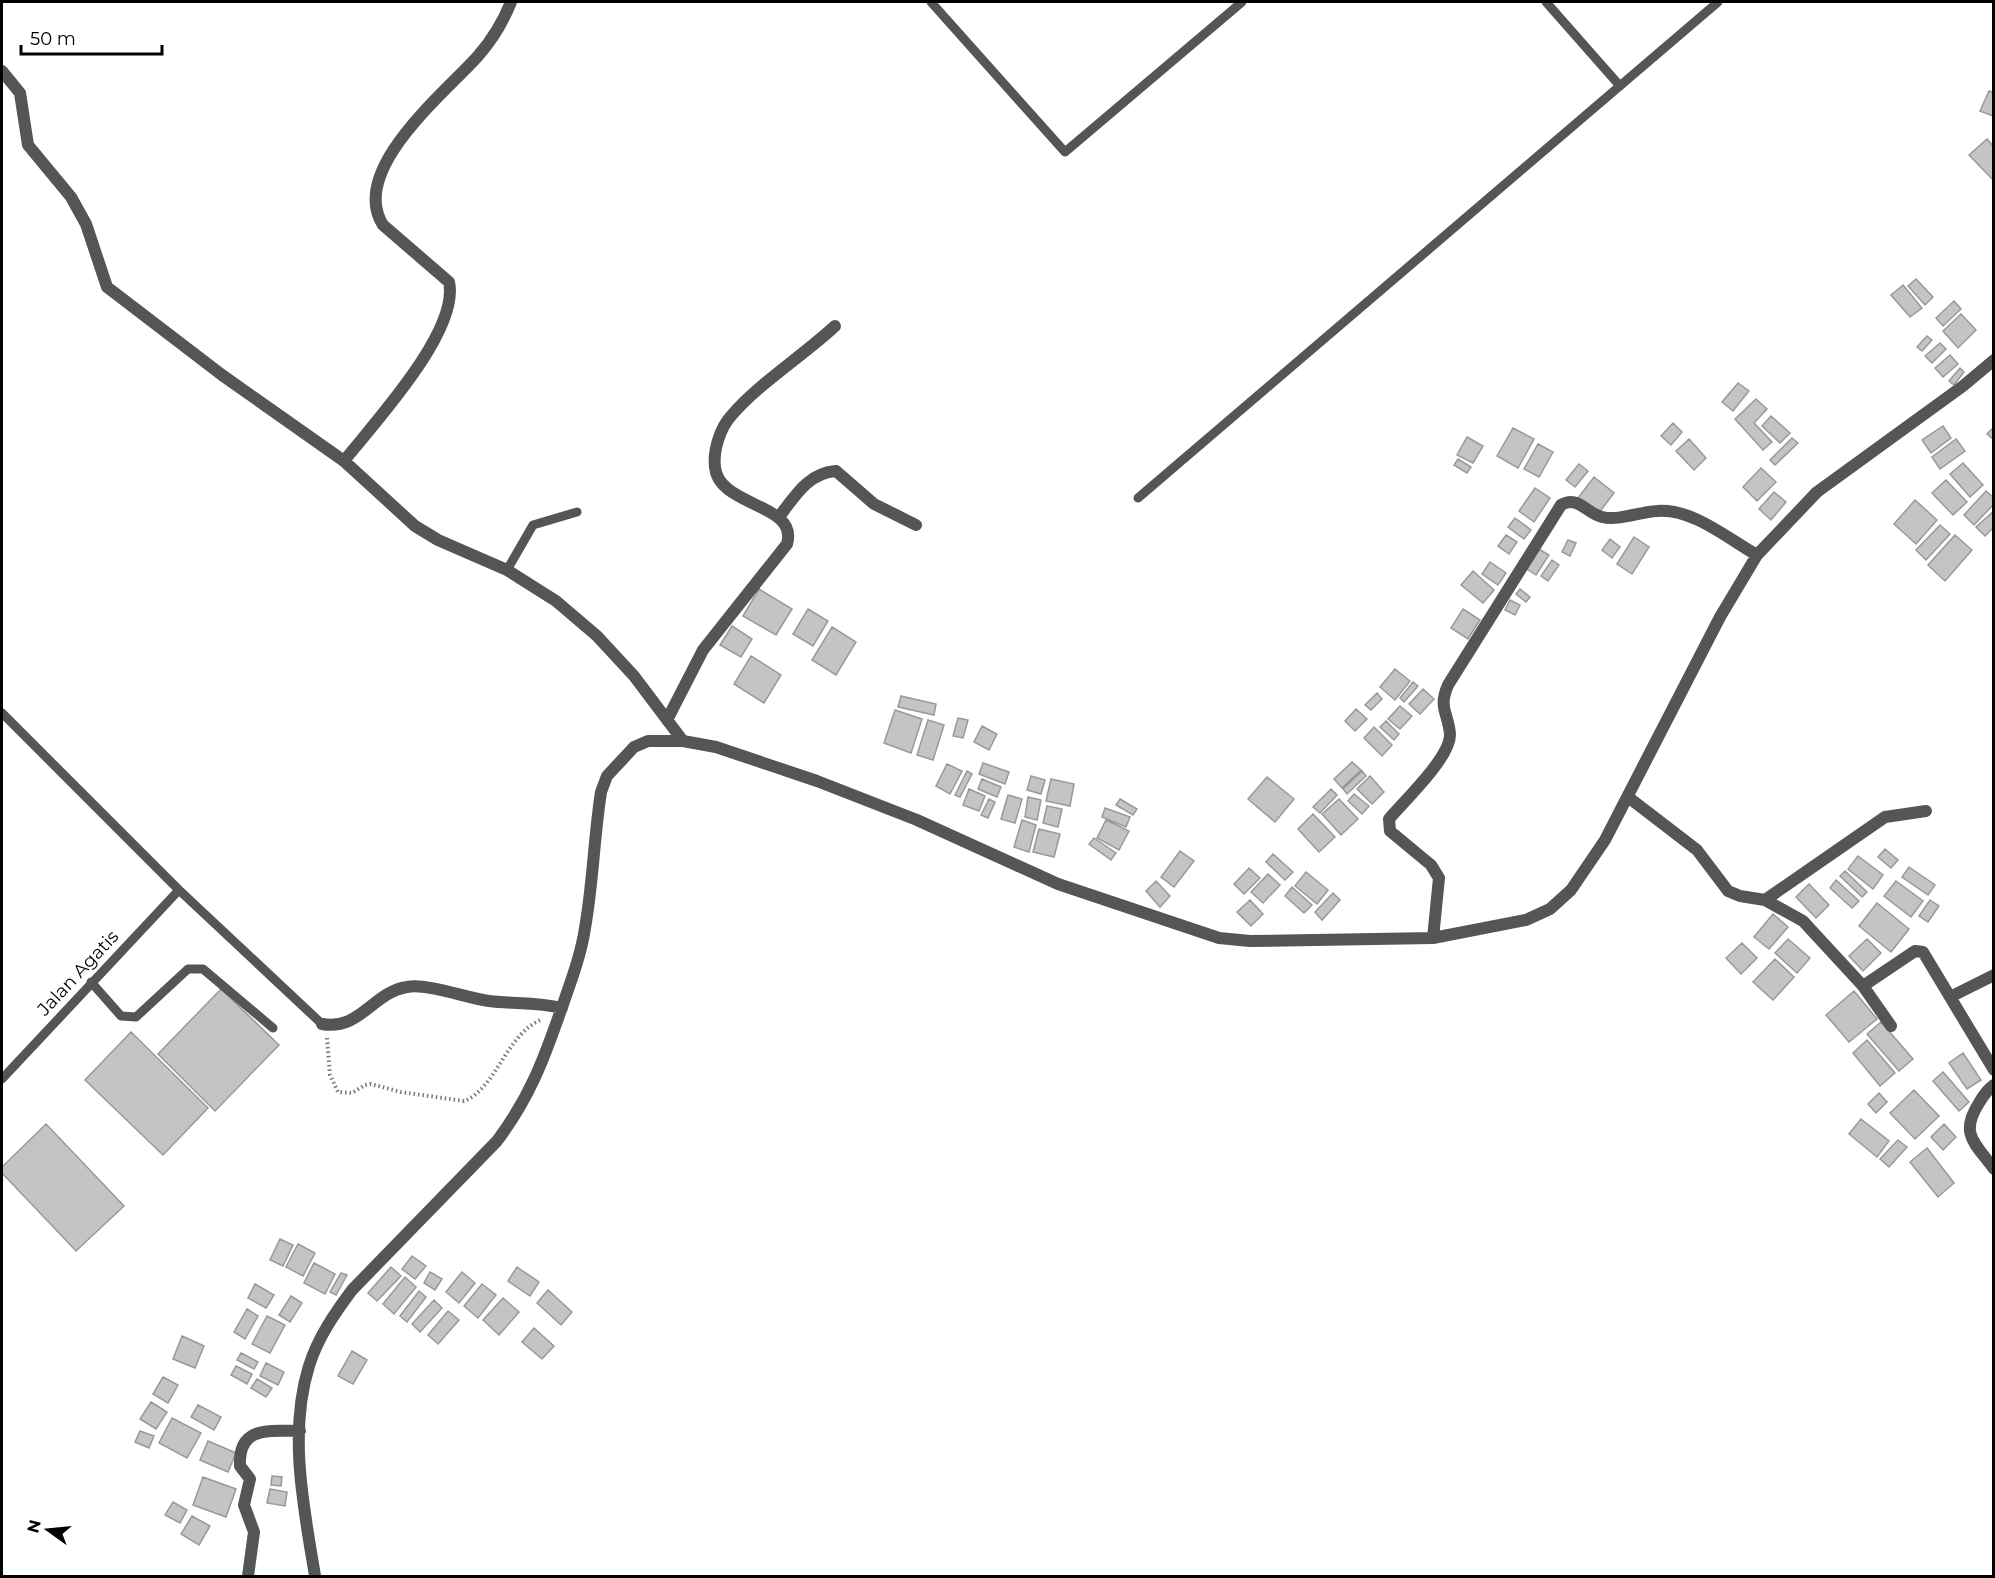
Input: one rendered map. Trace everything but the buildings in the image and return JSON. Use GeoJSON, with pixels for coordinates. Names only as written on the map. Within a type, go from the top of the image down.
{"type":"FeatureCollection","features":[{"type":"Feature","properties":{"kind":"street"},"geometry":{"type":"LineString","coordinates":[[344,461],[412,375],[432,345],[450,304],[449,282],[383,225],[377,214],[376,189],[380,178],[399,140],[478,56],[494,35],[511,2]]}},
{"type":"Feature","properties":{"kind":"street"},"geometry":{"type":"LineString","coordinates":[[2,71],[20,93],[28,145],[71,197],[87,224],[107,287],[222,375],[344,461],[415,526],[438,540],[507,570],[556,601],[597,636],[634,676],[683,741]]}},
{"type":"Feature","properties":{"kind":"street"},"geometry":{"type":"LineString","coordinates":[[666,720],[703,650],[787,544],[788,532],[779,517],[732,492],[718,478],[714,468],[719,437],[731,416],[835,326]]}},
{"type":"Feature","properties":{"kind":"street"},"geometry":{"type":"LineString","coordinates":[[315,1576],[302,1494],[300,1431],[302,1393],[309,1365],[334,1314],[352,1290],[496,1141],[517,1114],[548,1053],[577,964],[585,929],[601,792],[607,776],[634,747],[648,741],[683,741],[727,750],[817,781],[917,820],[1059,884],[1219,938],[1250,941],[1432,938],[1526,920],[1550,909],[1571,890],[1605,840],[1720,616],[1757,555],[1817,492],[1963,386],[1994,360]]}},
{"type":"Feature","properties":{"kind":"street"},"geometry":{"type":"LineString","coordinates":[[779,517],[806,483],[822,472],[836,471],[874,504],[916,525]]}},
{"type":"Feature","properties":{"kind":"street"},"geometry":{"type":"LineString","coordinates":[[1432,938],[1439,878],[1431,865],[1390,831],[1389,819],[1444,754],[1450,733],[1442,700],[1448,685],[1561,505],[1568,501],[1576,502],[1598,516],[1609,518],[1658,511],[1686,514],[1757,555]]}},
{"type":"Feature","properties":{"kind":"street"},"geometry":{"type":"LineString","coordinates":[[1628,797],[1697,850],[1728,891],[1740,896],[1765,900],[1803,921],[1863,986],[1891,1026]]}},
{"type":"Feature","properties":{"kind":"street"},"geometry":{"type":"LineString","coordinates":[[1765,900],[1884,817],[1926,811]]}},
{"type":"Feature","properties":{"kind":"street"},"geometry":{"type":"LineString","coordinates":[[1863,986],[1915,951],[1923,952],[1994,1070]]}},
{"type":"Feature","properties":{"kind":"street"},"geometry":{"type":"LineString","coordinates":[[1950,997],[1994,975]]}},
{"type":"Feature","properties":{"kind":"street"},"geometry":{"type":"LineString","coordinates":[[322,1024],[336,1026],[347,1024],[397,990],[415,986],[491,1001],[537,1002],[561,1012]]}},
{"type":"Feature","properties":{"kind":"street"},"geometry":{"type":"LineString","coordinates":[[1994,1085],[1988,1089],[1968,1121],[1969,1134],[1994,1169]]}},
{"type":"Feature","properties":{"kind":"street"},"geometry":{"type":"LineString","coordinates":[[248,1576],[254,1532],[244,1505],[250,1479],[240,1466],[242,1448],[251,1435],[261,1432],[300,1431]]}},
{"type":"Feature","properties":{"kind":"lane"},"geometry":{"type":"LineString","coordinates":[[930,2],[1065,152],[1242,2]]}},
{"type":"Feature","properties":{"kind":"lane"},"geometry":{"type":"LineString","coordinates":[[1546,2],[1620,86]]}},
{"type":"Feature","properties":{"kind":"lane"},"geometry":{"type":"LineString","coordinates":[[1138,498],[1718,2]]}},
{"type":"Feature","properties":{"kind":"lane"},"geometry":{"type":"LineString","coordinates":[[507,570],[533,525],[577,512]]}},
{"type":"Feature","properties":{"kind":"lane"},"geometry":{"type":"LineString","coordinates":[[2,713],[179,890],[322,1024]]}},
{"type":"Feature","properties":{"kind":"lane","name":"Jalan Agatis"},"geometry":{"type":"LineString","coordinates":[[2,1079],[179,890]]}},
{"type":"Feature","properties":{"kind":"lane"},"geometry":{"type":"LineString","coordinates":[[91,982],[121,1016],[136,1017],[188,969],[203,969],[273,1028]]}},
{"type":"Feature","properties":{"kind":"path"},"geometry":{"type":"LineString","coordinates":[[322,1024],[328,1039],[330,1076],[336,1091],[352,1094],[365,1084],[371,1084],[401,1092],[464,1101],[471,1098],[482,1087],[523,1033],[538,1020],[561,1012]]}}]}
